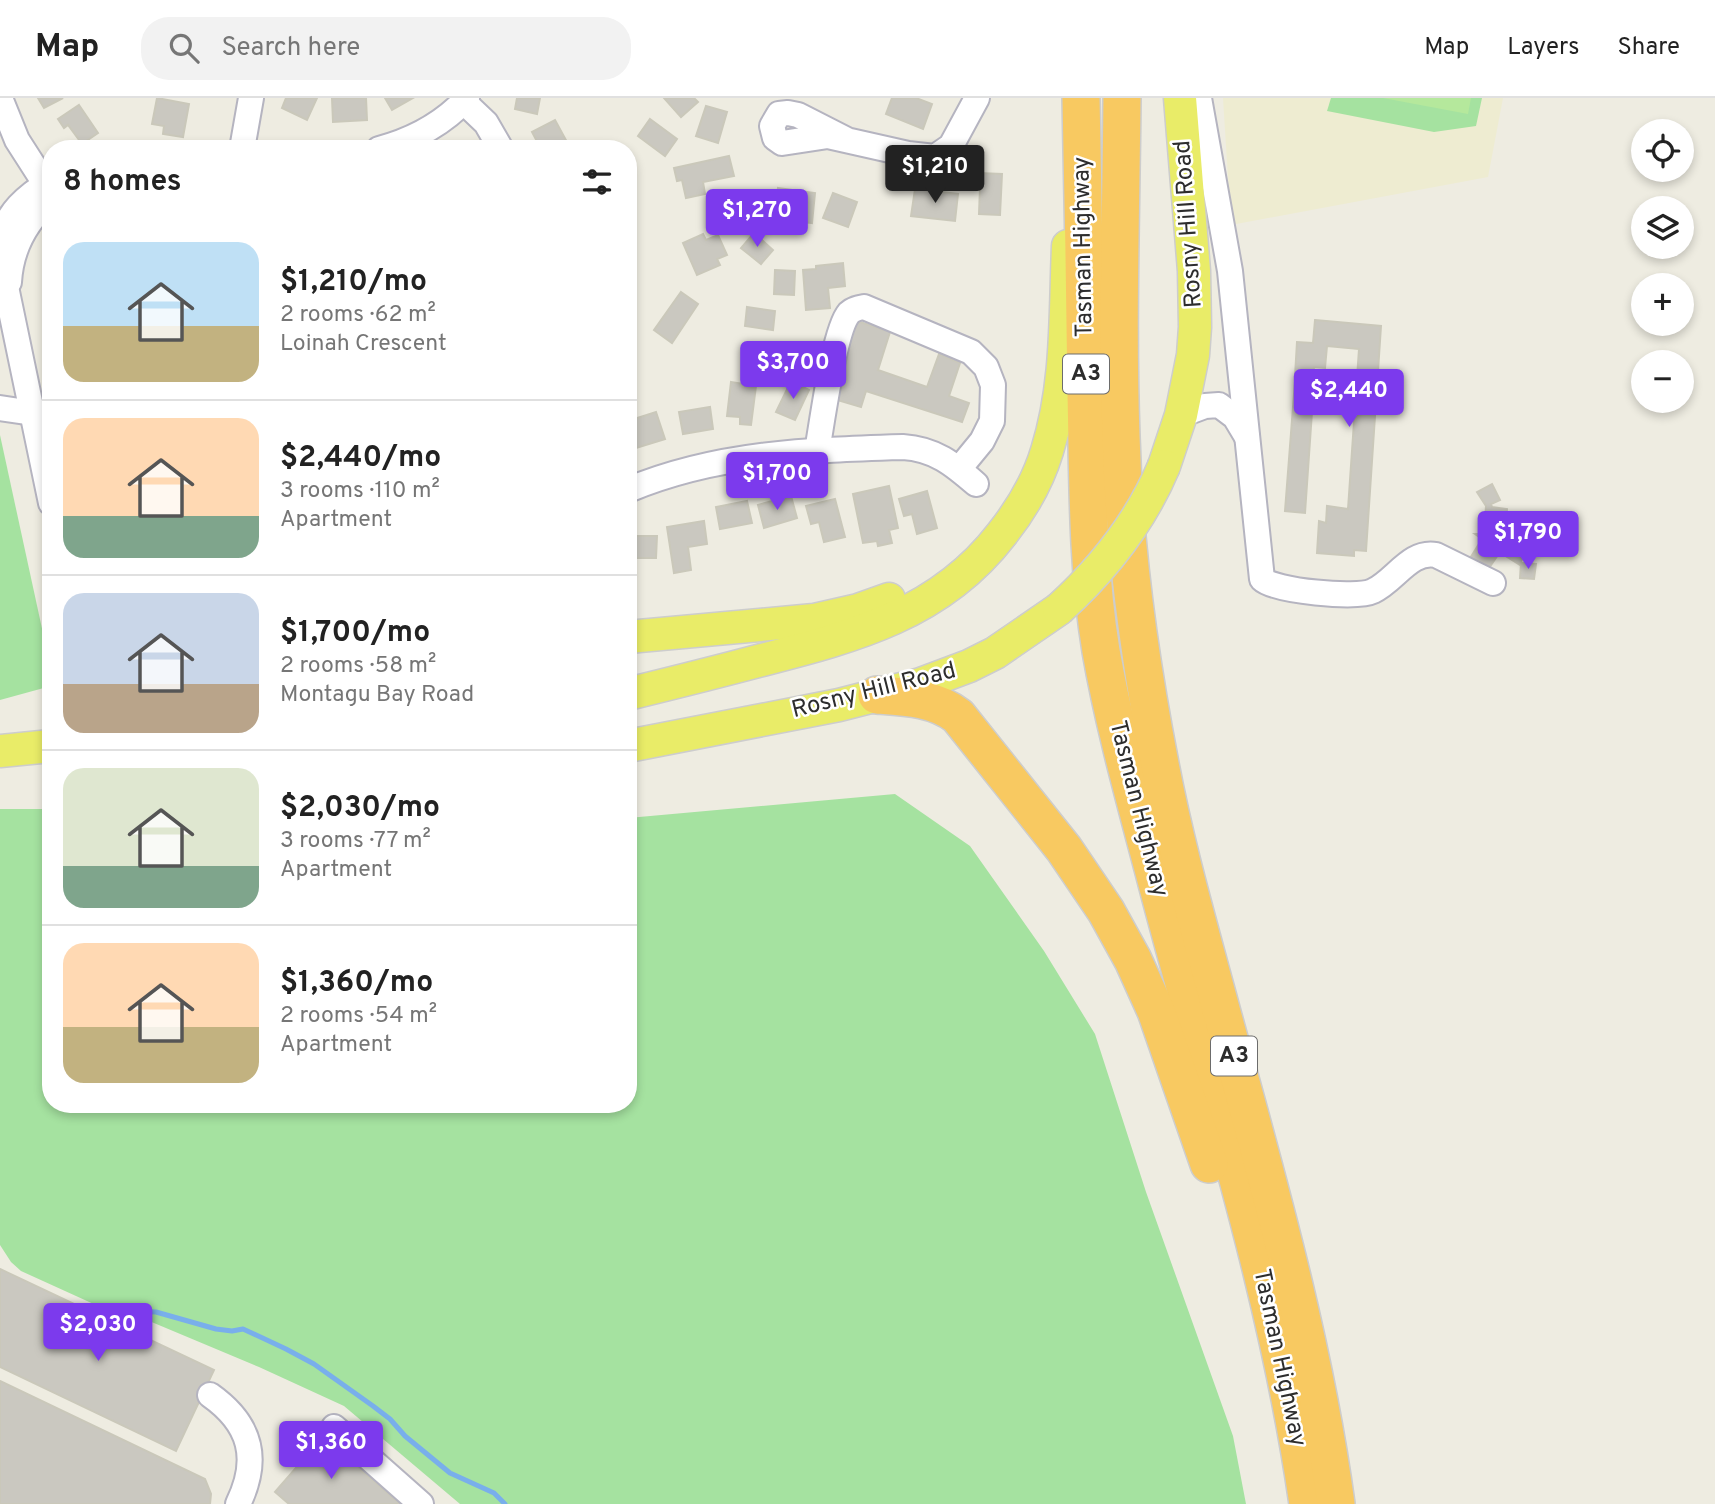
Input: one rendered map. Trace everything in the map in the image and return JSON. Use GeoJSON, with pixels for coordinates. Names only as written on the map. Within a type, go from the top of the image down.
{"type":"FeatureCollection","features":[{"type":"Feature","properties":{"kind":"highway","name":"Tasman Highway"},"geometry":{"type":"LineString","coordinates":[[1079,98],[1088,503],[1101,650],[1132,792],[1277,1341],[1296,1428],[1308,1504]]}},
{"type":"Feature","properties":{"kind":"highway","name":"Tasman Highway"},"geometry":{"type":"LineString","coordinates":[[1122,98],[1121,436],[1135,607],[1159,761],[1179,855],[1290,1271],[1318,1389],[1336,1504]]}},
{"type":"Feature","properties":{"kind":"highway"},"geometry":{"type":"LineString","coordinates":[[877,695],[928,701],[947,708],[958,716],[1064,849],[1106,911],[1133,960],[1160,1021],[1296,1428]]}},
{"type":"Feature","properties":{"kind":"main road","name":"Tasman Highway"},"geometry":{"type":"LineString","coordinates":[[1056,415],[1066,338],[1073,107],[1079,98]]}},
{"type":"Feature","properties":{"kind":"main road","name":"Rosny Hill Road"},"geometry":{"type":"LineString","coordinates":[[637,744],[877,695],[921,684],[970,666],[1023,635],[1059,609],[1114,551],[1147,501],[1164,466],[1181,415],[1193,355],[1195,299],[1181,98]]}},
{"type":"Feature","properties":{"kind":"main road"},"geometry":{"type":"LineString","coordinates":[[637,636],[832,617],[911,590],[970,551],[1004,514],[1038,461],[1056,415]]}},
{"type":"Feature","properties":{"kind":"main road"},"geometry":{"type":"LineString","coordinates":[[637,692],[831,643],[902,615],[931,600],[976,564],[1010,524],[1040,469],[1056,415]]}},
{"type":"Feature","properties":{"kind":"main road"},"geometry":{"type":"LineString","coordinates":[[0,731],[42,727]]}},
{"type":"Feature","properties":{"kind":"main road"},"geometry":{"type":"LineString","coordinates":[[0,751],[42,747]]}},
{"type":"Feature","properties":{"kind":"main road"},"geometry":{"type":"LineString","coordinates":[[0,769],[42,766]]}},
{"type":"Feature","properties":{"kind":"street"},"geometry":{"type":"LineString","coordinates":[[244,140],[251,98]]}},
{"type":"Feature","properties":{"kind":"street"},"geometry":{"type":"LineString","coordinates":[[847,139],[908,154],[935,157],[951,146],[976,98]]}},
{"type":"Feature","properties":{"kind":"street"},"geometry":{"type":"LineString","coordinates":[[1199,98],[1230,271],[1260,574],[1267,584],[1287,589],[1369,593],[1395,577],[1413,560],[1428,553],[1493,583]]}},
{"type":"Feature","properties":{"kind":"street"},"geometry":{"type":"LineString","coordinates":[[406,140],[431,128],[466,100],[486,123],[496,140]]}},
{"type":"Feature","properties":{"kind":"street"},"geometry":{"type":"LineString","coordinates":[[1,105],[42,172]]}},
{"type":"Feature","properties":{"kind":"street"},"geometry":{"type":"LineString","coordinates":[[0,242],[5,226],[16,208],[42,189]]}},
{"type":"Feature","properties":{"kind":"street"},"geometry":{"type":"LineString","coordinates":[[10,300],[10,272],[16,248],[42,200]]}},
{"type":"Feature","properties":{"kind":"street"},"geometry":{"type":"LineString","coordinates":[[0,258],[42,458]]}},
{"type":"Feature","properties":{"kind":"street"},"geometry":{"type":"LineString","coordinates":[[637,487],[683,470],[732,459],[817,451],[914,448],[939,455],[967,476],[992,421],[993,385],[986,367],[971,352],[864,307],[855,309],[840,331],[817,451]]}},
{"type":"Feature","properties":{"kind":"street"},"geometry":{"type":"LineString","coordinates":[[0,395],[31,403]]}},
{"type":"Feature","properties":{"kind":"street"},"geometry":{"type":"LineString","coordinates":[[0,408],[31,403]]}},
{"type":"Feature","properties":{"kind":"street"},"geometry":{"type":"LineString","coordinates":[[1181,415],[1205,406],[1219,405],[1235,416],[1247,437]]}},
{"type":"Feature","properties":{"kind":"street"},"geometry":{"type":"LineString","coordinates":[[211,1395],[232,1412],[246,1439],[251,1465],[240,1499]]}},
{"type":"Feature","properties":{"kind":"street"},"geometry":{"type":"LineString","coordinates":[[334,1427],[421,1504]]}},
{"type":"Feature","properties":{"kind":"shaded area"},"geometry":{"type":"Polygon","coordinates":[[[1223,98],[1503,98],[1488,177],[1231,225],[1223,98]]]}},
{"type":"Feature","properties":{"kind":"green space"},"geometry":{"type":"Polygon","coordinates":[[[1331,98],[1482,98],[1476,126],[1434,132],[1327,111],[1331,98]]]}},
{"type":"Feature","properties":{"kind":"green space"},"geometry":{"type":"Polygon","coordinates":[[[1383,98],[1471,98],[1468,114],[1383,98]]]}},
{"type":"Feature","properties":{"kind":"green space"},"geometry":{"type":"Polygon","coordinates":[[[0,435],[42,629],[42,688],[0,700],[0,435]]]}},
{"type":"Feature","properties":{"kind":"green space"},"geometry":{"type":"Polygon","coordinates":[[[895,794],[970,846],[1044,951],[1095,1034],[1146,1192],[1233,1436],[1246,1504],[460,1504],[344,1406],[111,1305],[98,1306],[21,1271],[11,1262],[0,1245],[0,809],[42,809],[42,1113],[637,1113],[637,817],[895,794]]]}},
{"type":"Feature","properties":{"kind":"building"},"geometry":{"type":"Polygon","coordinates":[[[38,98],[63,98],[44,108],[38,98]]]}},
{"type":"Feature","properties":{"kind":"building"},"geometry":{"type":"Polygon","coordinates":[[[157,98],[189,104],[183,137],[163,134],[164,126],[152,124],[157,98]]]}},
{"type":"Feature","properties":{"kind":"building"},"geometry":{"type":"Polygon","coordinates":[[[286,98],[317,98],[307,120],[282,108],[286,98]]]}},
{"type":"Feature","properties":{"kind":"building"},"geometry":{"type":"Polygon","coordinates":[[[332,98],[366,98],[367,120],[333,122],[332,98]]]}},
{"type":"Feature","properties":{"kind":"building"},"geometry":{"type":"Polygon","coordinates":[[[385,98],[413,98],[392,110],[385,98]]]}},
{"type":"Feature","properties":{"kind":"building"},"geometry":{"type":"Polygon","coordinates":[[[517,98],[540,98],[537,114],[515,109],[517,98]]]}},
{"type":"Feature","properties":{"kind":"building"},"geometry":{"type":"Polygon","coordinates":[[[664,98],[694,98],[698,102],[681,117],[664,98]]]}},
{"type":"Feature","properties":{"kind":"building"},"geometry":{"type":"Polygon","coordinates":[[[892,98],[916,98],[932,104],[923,129],[886,114],[892,98]]]}},
{"type":"Feature","properties":{"kind":"building"},"geometry":{"type":"Polygon","coordinates":[[[79,105],[98,133],[88,140],[79,140],[68,125],[64,128],[58,119],[79,105]]]}},
{"type":"Feature","properties":{"kind":"building"},"geometry":{"type":"Polygon","coordinates":[[[706,106],[727,112],[718,143],[696,136],[706,106]]]}},
{"type":"Feature","properties":{"kind":"building"},"geometry":{"type":"Polygon","coordinates":[[[650,119],[677,139],[665,156],[638,136],[650,119]]]}},
{"type":"Feature","properties":{"kind":"building"},"geometry":{"type":"Polygon","coordinates":[[[555,120],[566,140],[536,140],[532,132],[555,120]]]}},
{"type":"Feature","properties":{"kind":"building"},"geometry":{"type":"Polygon","coordinates":[[[729,156],[734,176],[703,182],[705,194],[686,198],[682,180],[677,181],[674,168],[729,156]]]}},
{"type":"Feature","properties":{"kind":"building"},"geometry":{"type":"Polygon","coordinates":[[[978,173],[1002,174],[1000,215],[979,214],[978,173]]]}},
{"type":"Feature","properties":{"kind":"building"},"geometry":{"type":"Polygon","coordinates":[[[778,188],[815,193],[812,223],[774,218],[778,188]]]}},
{"type":"Feature","properties":{"kind":"building"},"geometry":{"type":"Polygon","coordinates":[[[915,189],[958,194],[955,221],[911,216],[915,189]]]}},
{"type":"Feature","properties":{"kind":"building"},"geometry":{"type":"Polygon","coordinates":[[[833,193],[857,202],[848,227],[823,218],[833,193]]]}},
{"type":"Feature","properties":{"kind":"building"},"geometry":{"type":"Polygon","coordinates":[[[754,233],[773,250],[761,264],[741,248],[754,233]]]}},
{"type":"Feature","properties":{"kind":"building"},"geometry":{"type":"Polygon","coordinates":[[[703,234],[706,240],[718,235],[727,255],[717,259],[720,265],[697,275],[683,243],[703,234]]]}},
{"type":"Feature","properties":{"kind":"building"},"geometry":{"type":"Polygon","coordinates":[[[843,263],[845,286],[828,288],[830,308],[806,310],[803,270],[843,263]]]}},
{"type":"Feature","properties":{"kind":"building"},"geometry":{"type":"Polygon","coordinates":[[[775,270],[795,271],[794,295],[774,294],[775,270]]]}},
{"type":"Feature","properties":{"kind":"building"},"geometry":{"type":"Polygon","coordinates":[[[681,292],[698,304],[672,343],[654,330],[681,292]]]}},
{"type":"Feature","properties":{"kind":"building"},"geometry":{"type":"Polygon","coordinates":[[[747,307],[775,311],[773,330],[745,326],[747,307]]]}},
{"type":"Feature","properties":{"kind":"building"},"geometry":{"type":"Polygon","coordinates":[[[1315,320],[1381,326],[1366,551],[1354,550],[1354,556],[1317,553],[1319,521],[1326,523],[1327,506],[1348,509],[1359,349],[1327,346],[1325,368],[1314,367],[1313,378],[1295,376],[1297,342],[1313,343],[1315,320]]]}},
{"type":"Feature","properties":{"kind":"building"},"geometry":{"type":"Polygon","coordinates":[[[857,321],[890,332],[878,370],[927,387],[939,354],[960,363],[949,396],[969,403],[962,422],[866,391],[861,407],[831,398],[857,321]]]}},
{"type":"Feature","properties":{"kind":"building"},"geometry":{"type":"Polygon","coordinates":[[[791,381],[809,390],[795,420],[776,412],[791,381]]]}},
{"type":"Feature","properties":{"kind":"building"},"geometry":{"type":"Polygon","coordinates":[[[1295,381],[1314,383],[1305,513],[1285,511],[1295,381]]]}},
{"type":"Feature","properties":{"kind":"building"},"geometry":{"type":"Polygon","coordinates":[[[731,382],[756,386],[751,425],[740,424],[740,417],[727,416],[731,382]]]}},
{"type":"Feature","properties":{"kind":"building"},"geometry":{"type":"Polygon","coordinates":[[[710,407],[713,429],[683,434],[679,412],[710,407]]]}},
{"type":"Feature","properties":{"kind":"building"},"geometry":{"type":"Polygon","coordinates":[[[656,412],[665,439],[637,448],[637,418],[656,412]]]}},
{"type":"Feature","properties":{"kind":"building"},"geometry":{"type":"Polygon","coordinates":[[[1492,484],[1500,500],[1491,504],[1492,507],[1507,509],[1505,533],[1530,534],[1520,565],[1501,553],[1506,542],[1502,541],[1502,549],[1487,571],[1469,560],[1482,539],[1475,534],[1484,534],[1486,506],[1477,492],[1492,484]]]}},
{"type":"Feature","properties":{"kind":"building"},"geometry":{"type":"Polygon","coordinates":[[[889,486],[898,528],[889,530],[892,543],[878,546],[877,541],[863,543],[853,494],[889,486]]]}},
{"type":"Feature","properties":{"kind":"building"},"geometry":{"type":"Polygon","coordinates":[[[927,491],[937,528],[917,534],[912,514],[904,516],[899,499],[927,491]]]}},
{"type":"Feature","properties":{"kind":"building"},"geometry":{"type":"Polygon","coordinates":[[[791,496],[797,518],[764,528],[758,505],[791,496]]]}},
{"type":"Feature","properties":{"kind":"building"},"geometry":{"type":"Polygon","coordinates":[[[835,499],[845,537],[824,542],[819,522],[811,524],[806,506],[835,499]]]}},
{"type":"Feature","properties":{"kind":"building"},"geometry":{"type":"Polygon","coordinates":[[[747,501],[752,523],[720,529],[716,507],[747,501]]]}},
{"type":"Feature","properties":{"kind":"building"},"geometry":{"type":"Polygon","coordinates":[[[704,521],[707,544],[688,547],[691,570],[674,573],[667,527],[704,521]]]}},
{"type":"Feature","properties":{"kind":"building"},"geometry":{"type":"Polygon","coordinates":[[[637,536],[657,536],[656,558],[637,558],[637,536]]]}},
{"type":"Feature","properties":{"kind":"building"},"geometry":{"type":"Polygon","coordinates":[[[1521,563],[1536,564],[1534,579],[1520,578],[1521,563]]]}},
{"type":"Feature","properties":{"kind":"building"},"geometry":{"type":"Polygon","coordinates":[[[0,1269],[214,1370],[176,1451],[0,1367],[0,1269]]]}},
{"type":"Feature","properties":{"kind":"building"},"geometry":{"type":"Polygon","coordinates":[[[0,1381],[205,1479],[211,1494],[210,1504],[0,1504],[0,1381]]]}},
{"type":"Feature","properties":{"kind":"building"},"geometry":{"type":"Polygon","coordinates":[[[323,1437],[400,1504],[289,1504],[275,1492],[323,1437]]]}},
{"type":"Feature","properties":{"kind":"waterway"},"geometry":{"type":"LineString","coordinates":[[130,1311],[156,1312],[216,1329],[243,1329],[286,1349],[314,1364],[373,1406],[450,1473],[494,1493],[505,1504]]}}]}
